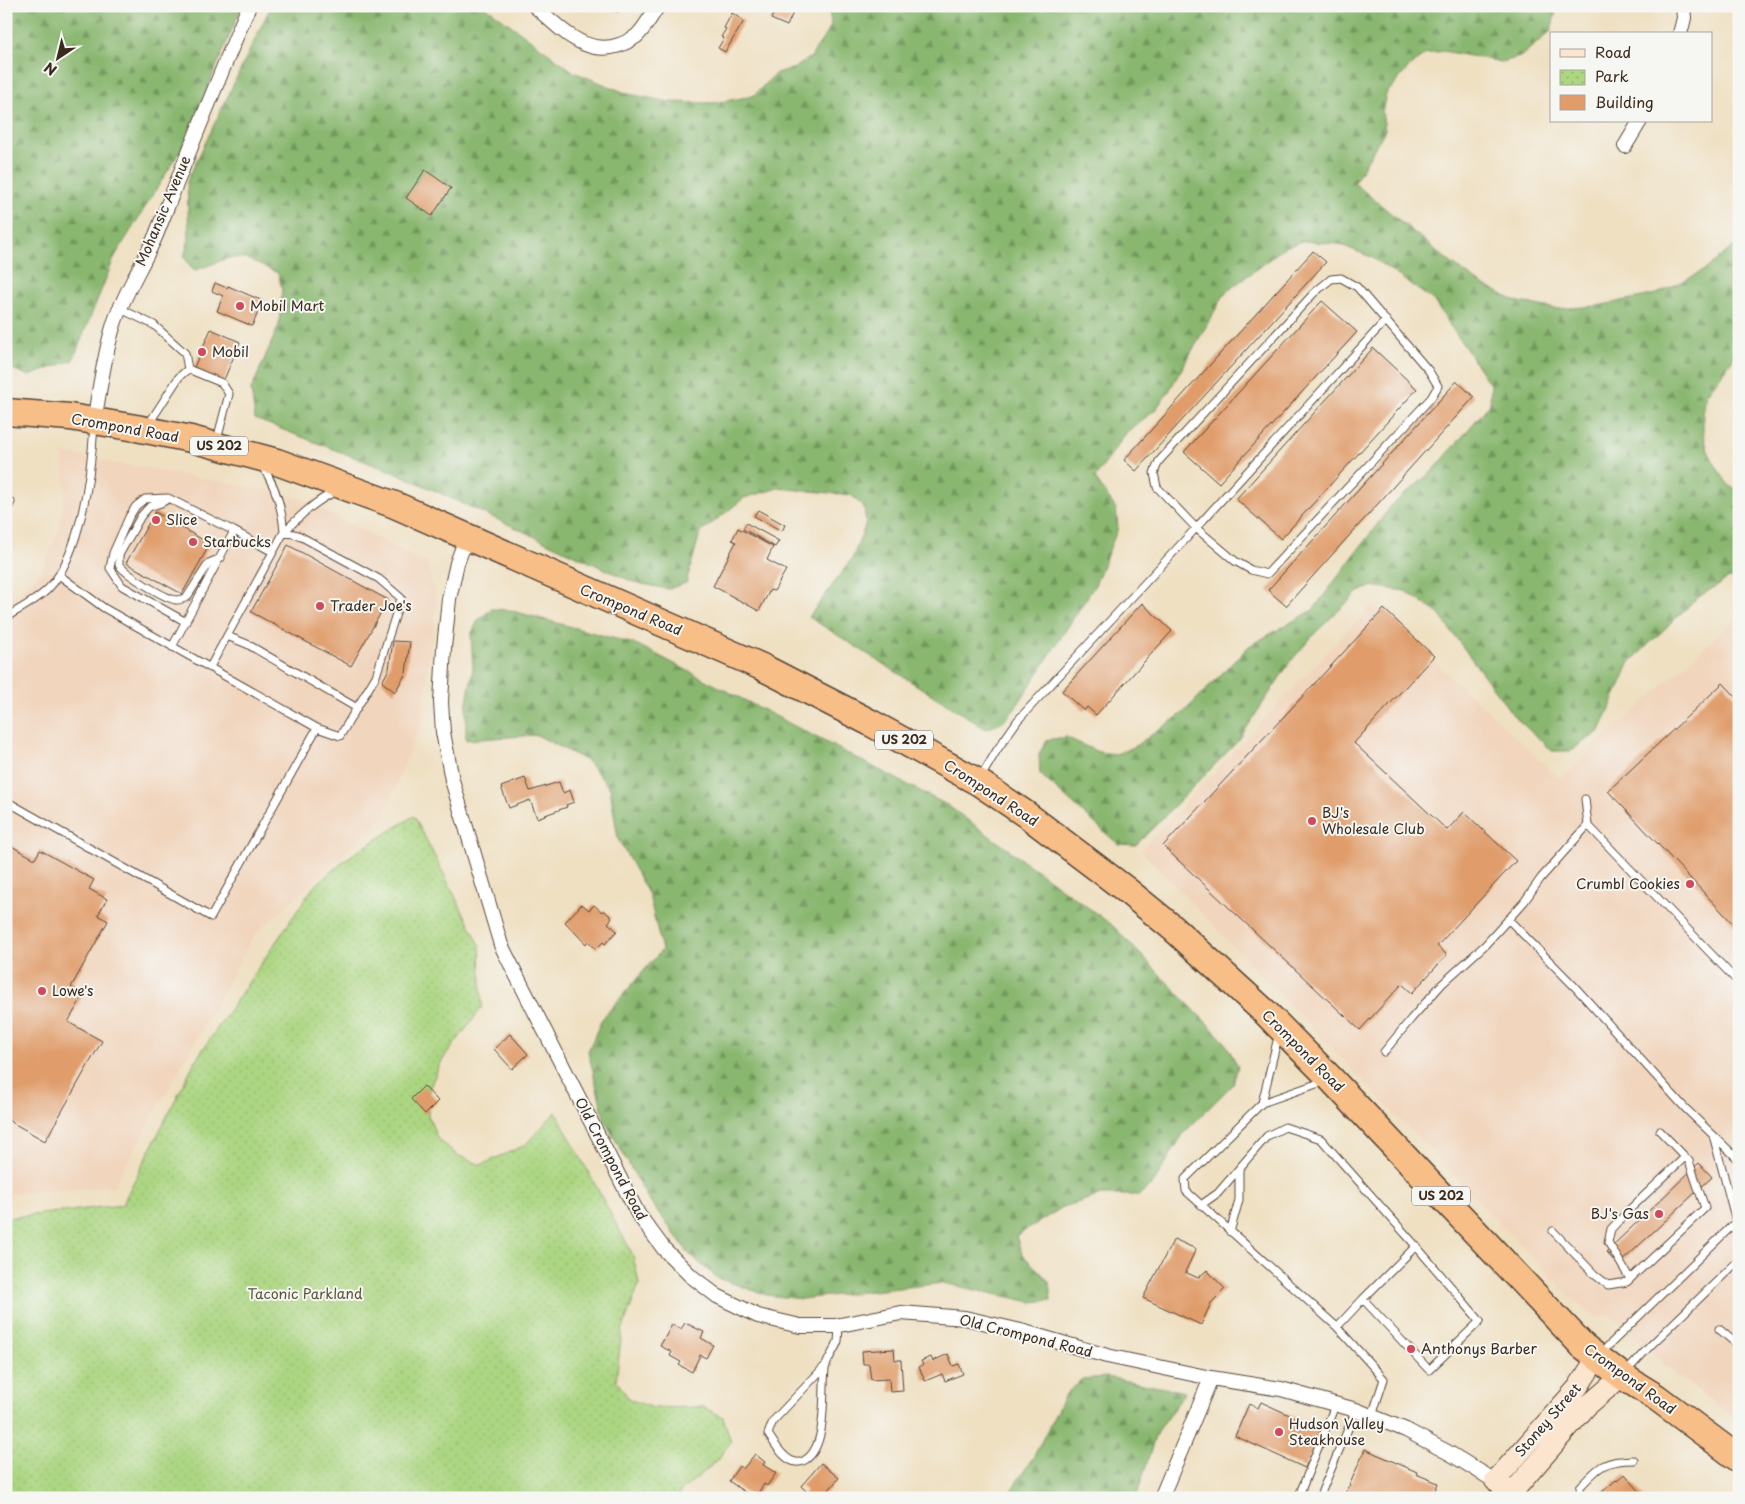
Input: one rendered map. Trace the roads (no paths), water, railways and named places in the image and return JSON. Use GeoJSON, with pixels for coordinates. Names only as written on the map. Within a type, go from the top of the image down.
{"type":"FeatureCollection","features":[{"type":"Feature","properties":{"kind":"highway","name":"Crompond Road"},"geometry":{"type":"LineString","coordinates":[[6,412],[94,421],[216,445],[253,455],[395,505],[779,675],[893,734],[978,782],[1027,815],[1125,889],[1174,930],[1280,1027],[1583,1346],[1622,1376],[1656,1396],[1739,1459]]}},
{"type":"Feature","properties":{"kind":"street","name":"Mohansic Avenue"},"geometry":{"type":"LineString","coordinates":[[94,421],[100,384],[114,324],[151,245],[249,6]]}},
{"type":"Feature","properties":{"kind":"street"},"geometry":{"type":"LineString","coordinates":[[535,6],[560,29],[579,42],[598,49],[621,44],[636,36],[658,6]]}},
{"type":"Feature","properties":{"kind":"street"},"geometry":{"type":"LineString","coordinates":[[1680,32],[1684,18],[1683,6]]}},
{"type":"Feature","properties":{"kind":"street"},"geometry":{"type":"LineString","coordinates":[[1625,146],[1639,122]]}},
{"type":"Feature","properties":{"kind":"street","name":"Old Crompond Road"},"geometry":{"type":"LineString","coordinates":[[467,536],[457,563],[449,599],[441,702],[442,732],[455,790],[501,945],[638,1214],[664,1249],[691,1276],[717,1296],[758,1316],[800,1326],[839,1325],[901,1313],[965,1318],[1107,1356],[1211,1378],[1280,1389],[1336,1403],[1406,1430],[1451,1454],[1495,1482]]}},
{"type":"Feature","properties":{"kind":"street","name":"Stoney Street"},"geometry":{"type":"LineString","coordinates":[[1495,1482],[1578,1387],[1598,1356]]}},
{"type":"Feature","properties":{"kind":"street","name":"Stoney Street"},"geometry":{"type":"LineString","coordinates":[[1514,1495],[1586,1407],[1622,1376]]}},
{"type":"Feature","properties":{"kind":"street"},"geometry":{"type":"LineString","coordinates":[[1161,1498],[1211,1378]]}},
{"type":"Feature","properties":{"kind":"street"},"geometry":{"type":"LineString","coordinates":[[1495,1482],[1514,1495]]}},
{"type":"Feature","properties":{"kind":"lane"},"geometry":{"type":"LineString","coordinates":[[1341,278],[1357,287],[1430,370],[1438,386],[1424,405],[1267,574],[1251,570],[1235,561],[1196,528],[1157,487],[1154,473],[1159,461],[1314,293],[1331,279],[1341,278]]}},
{"type":"Feature","properties":{"kind":"lane"},"geometry":{"type":"LineString","coordinates":[[121,309],[154,325],[179,347],[185,353],[188,369]]}},
{"type":"Feature","properties":{"kind":"lane"},"geometry":{"type":"LineString","coordinates":[[978,782],[1018,720],[1386,320]]}},
{"type":"Feature","properties":{"kind":"lane"},"geometry":{"type":"LineString","coordinates":[[145,430],[179,377],[188,369]]}},
{"type":"Feature","properties":{"kind":"lane"},"geometry":{"type":"LineString","coordinates":[[188,369],[222,384],[229,394],[216,445]]}},
{"type":"Feature","properties":{"kind":"lane"},"geometry":{"type":"LineString","coordinates":[[6,616],[47,590],[60,575],[77,533],[92,453],[94,421]]}},
{"type":"Feature","properties":{"kind":"lane"},"geometry":{"type":"LineString","coordinates":[[253,455],[273,484],[283,513],[284,532]]}},
{"type":"Feature","properties":{"kind":"lane"},"geometry":{"type":"LineString","coordinates":[[210,668],[284,532],[323,497],[346,488]]}},
{"type":"Feature","properties":{"kind":"lane"},"geometry":{"type":"LineString","coordinates":[[186,622],[122,586],[110,568],[113,553],[136,506],[145,500],[168,498],[273,552]]}},
{"type":"Feature","properties":{"kind":"lane"},"geometry":{"type":"LineString","coordinates":[[168,498],[161,503],[149,507],[141,516],[119,555],[119,565],[126,573],[169,598],[178,600],[187,598],[208,562],[221,558]]}},
{"type":"Feature","properties":{"kind":"lane"},"geometry":{"type":"LineString","coordinates":[[6,510],[11,502]]}},
{"type":"Feature","properties":{"kind":"lane"},"geometry":{"type":"LineString","coordinates":[[172,647],[234,531]]}},
{"type":"Feature","properties":{"kind":"lane"},"geometry":{"type":"LineString","coordinates":[[60,575],[104,608],[317,728],[340,736],[376,676],[402,598],[379,579],[298,535],[284,532]]}},
{"type":"Feature","properties":{"kind":"lane"},"geometry":{"type":"LineString","coordinates":[[227,636],[247,644],[356,708]]}},
{"type":"Feature","properties":{"kind":"lane"},"geometry":{"type":"LineString","coordinates":[[6,801],[211,917],[317,728]]}},
{"type":"Feature","properties":{"kind":"lane"},"geometry":{"type":"LineString","coordinates":[[1585,799],[1588,825],[1739,983]]}},
{"type":"Feature","properties":{"kind":"lane"},"geometry":{"type":"LineString","coordinates":[[1384,1052],[1442,984],[1485,945],[1524,902],[1541,878],[1588,825]]}},
{"type":"Feature","properties":{"kind":"lane"},"geometry":{"type":"LineString","coordinates":[[1508,919],[1575,987],[1685,1108],[1739,1160]]}},
{"type":"Feature","properties":{"kind":"lane"},"geometry":{"type":"LineString","coordinates":[[1262,1103],[1280,1027]]}},
{"type":"Feature","properties":{"kind":"lane"},"geometry":{"type":"LineString","coordinates":[[1331,1079],[1262,1103],[1185,1179],[1186,1191],[1337,1327],[1384,1379],[1372,1416]]}},
{"type":"Feature","properties":{"kind":"lane"},"geometry":{"type":"LineString","coordinates":[[1201,1205],[1218,1193],[1267,1136],[1284,1127],[1321,1140],[1480,1321],[1429,1370],[1363,1299]]}},
{"type":"Feature","properties":{"kind":"lane"},"geometry":{"type":"LineString","coordinates":[[1553,1231],[1608,1286],[1627,1282],[1705,1208],[1689,1161],[1660,1131]]}},
{"type":"Feature","properties":{"kind":"lane"},"geometry":{"type":"LineString","coordinates":[[1598,1356],[1738,1220],[1713,1133]]}},
{"type":"Feature","properties":{"kind":"lane"},"geometry":{"type":"LineString","coordinates":[[1630,1278],[1608,1242],[1611,1229],[1685,1157]]}},
{"type":"Feature","properties":{"kind":"lane"},"geometry":{"type":"LineString","coordinates":[[1230,1232],[1239,1200],[1239,1168]]}},
{"type":"Feature","properties":{"kind":"lane"},"geometry":{"type":"LineString","coordinates":[[1337,1327],[1416,1246]]}},
{"type":"Feature","properties":{"kind":"lane"},"geometry":{"type":"LineString","coordinates":[[1622,1376],[1650,1346],[1739,1260]]}},
{"type":"Feature","properties":{"kind":"lane"},"geometry":{"type":"LineString","coordinates":[[826,1366],[819,1440],[812,1456],[802,1462],[791,1461],[779,1451],[768,1434],[773,1421],[826,1366],[838,1340],[839,1325]]}},
{"type":"Feature","properties":{"kind":"lane"},"geometry":{"type":"LineString","coordinates":[[1718,1329],[1739,1346]]}},
{"type":"Feature","properties":{"kind":"lane"},"geometry":{"type":"LineString","coordinates":[[1298,1498],[1336,1403]]}},
{"type":"Feature","properties":{"kind":"lane"},"geometry":{"type":"LineString","coordinates":[[1319,1498],[1356,1410]]}},
{"type":"Feature","properties":{"kind":"lane"},"geometry":{"type":"LineString","coordinates":[[1581,1498],[1580,1487],[1594,1471],[1612,1460],[1634,1460]]}},
{"type":"Feature","properties":{"kind":"place","name":"Mobil Mart"},"geometry":{"type":"Point","coordinates":[240,306]}},
{"type":"Feature","properties":{"kind":"place","name":"Mobil"},"geometry":{"type":"Point","coordinates":[202,352]}},
{"type":"Feature","properties":{"kind":"place","name":"Slice"},"geometry":{"type":"Point","coordinates":[156,520]}},
{"type":"Feature","properties":{"kind":"place","name":"Starbucks"},"geometry":{"type":"Point","coordinates":[193,542]}},
{"type":"Feature","properties":{"kind":"place","name":"Trader Joe's"},"geometry":{"type":"Point","coordinates":[320,606]}},
{"type":"Feature","properties":{"kind":"place","name":"BJ's Wholesale Club"},"geometry":{"type":"Point","coordinates":[1312,821]}},
{"type":"Feature","properties":{"kind":"place","name":"Crumbl Cookies"},"geometry":{"type":"Point","coordinates":[1690,884]}},
{"type":"Feature","properties":{"kind":"place","name":"Lowe's"},"geometry":{"type":"Point","coordinates":[42,991]}},
{"type":"Feature","properties":{"kind":"place","name":"BJ's Gas"},"geometry":{"type":"Point","coordinates":[1659,1214]}},
{"type":"Feature","properties":{"kind":"place","name":"Anthonys Barber"},"geometry":{"type":"Point","coordinates":[1411,1349]}},
{"type":"Feature","properties":{"kind":"place","name":"Hudson Valley Steakhouse"},"geometry":{"type":"Point","coordinates":[1279,1432]}},
{"type":"Feature","properties":{"kind":"park label","name":"Taconic Parkland"},"geometry":{"type":"Point","coordinates":[305,1294]}}]}
